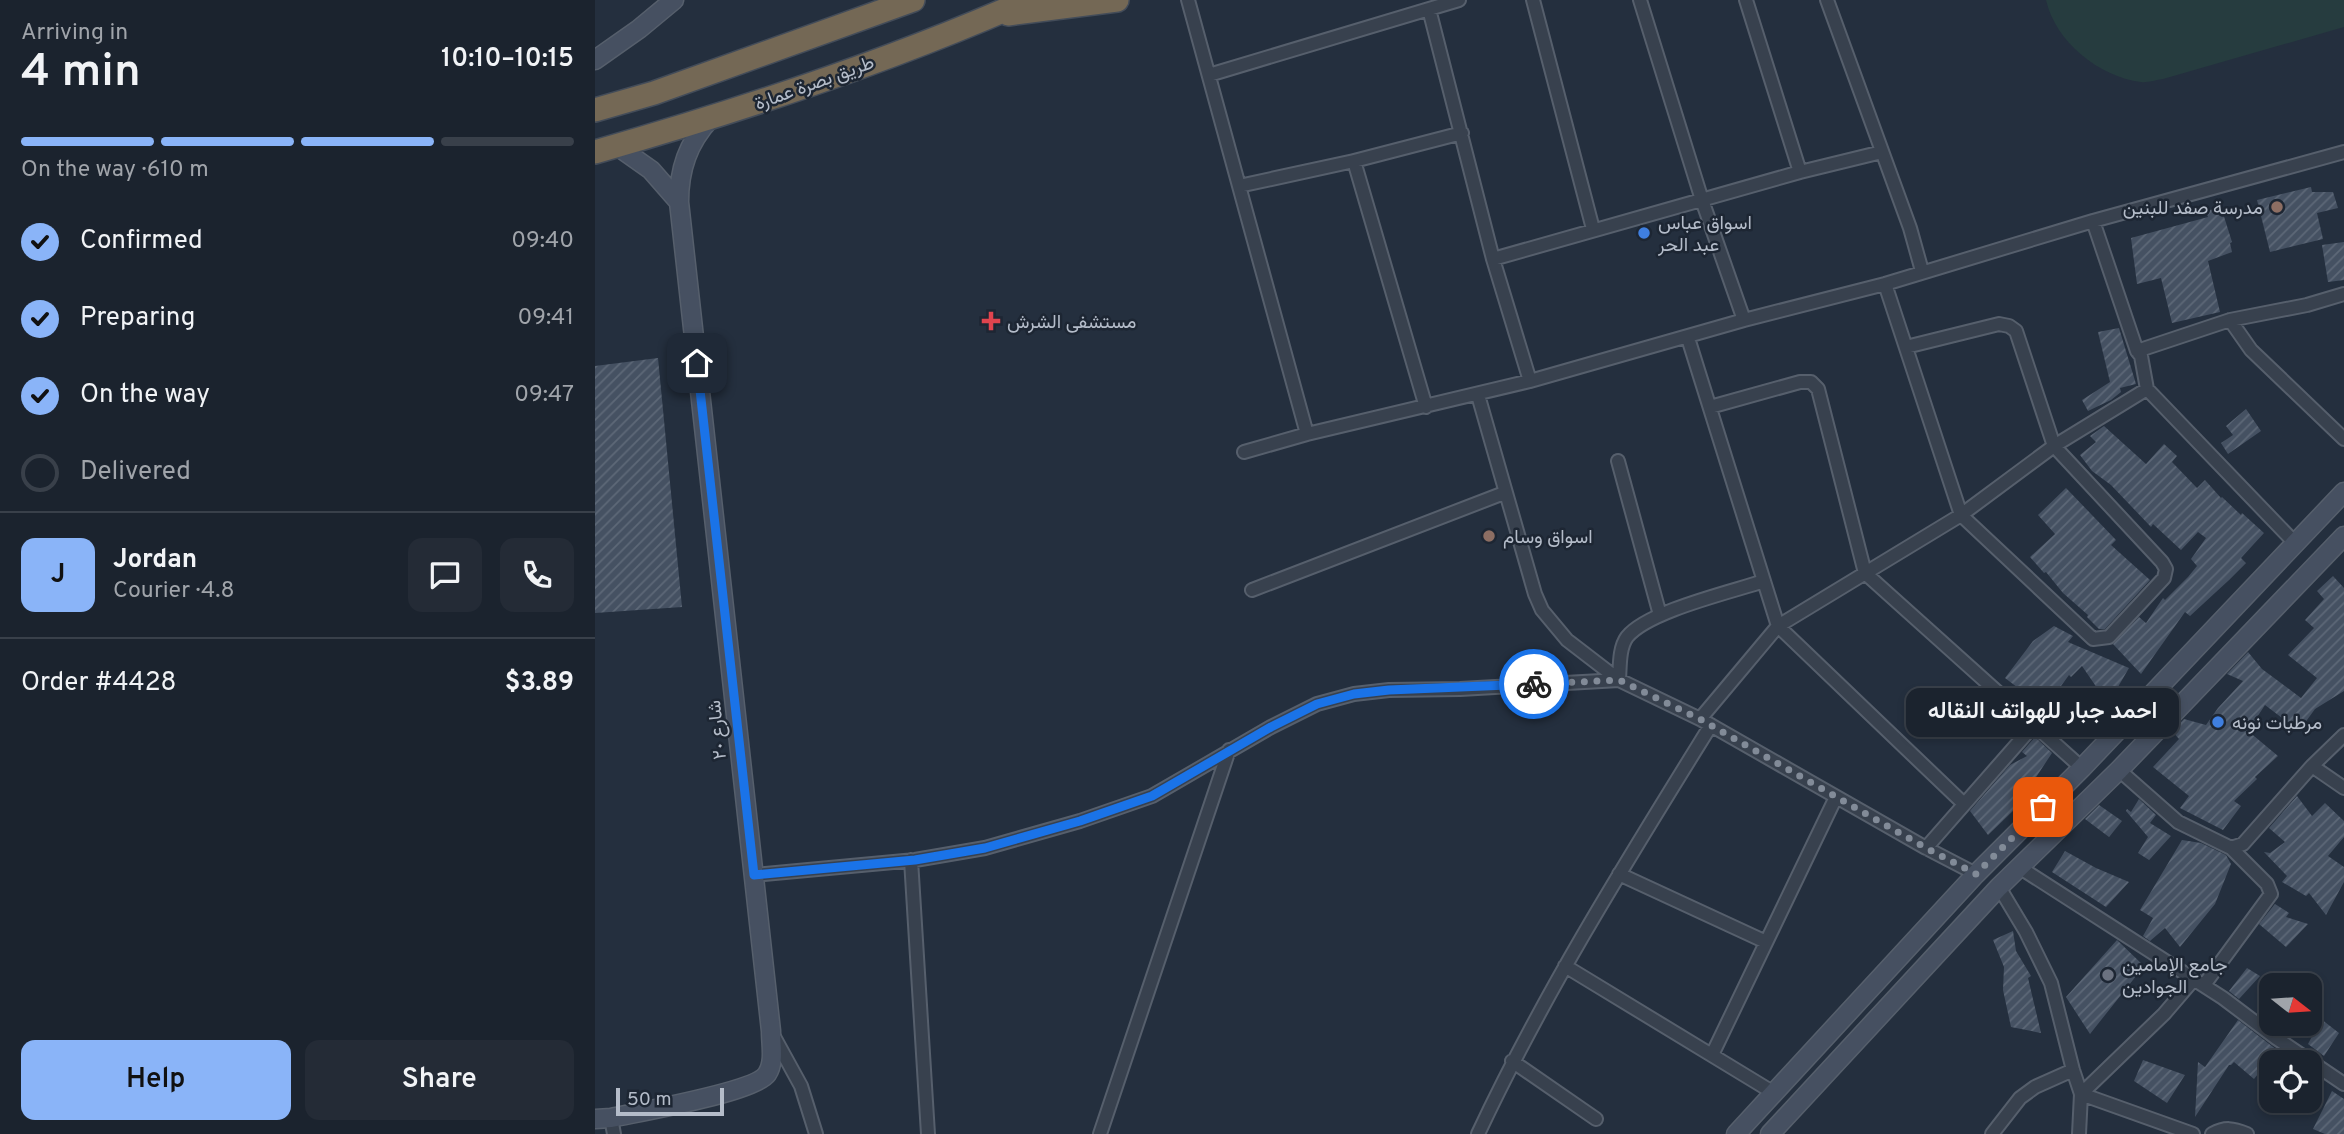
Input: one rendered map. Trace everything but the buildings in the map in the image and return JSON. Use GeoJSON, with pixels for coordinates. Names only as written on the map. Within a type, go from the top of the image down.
{"type":"FeatureCollection","features":[{"type":"Feature","properties":{"kind":"highway"},"geometry":{"type":"LineString","coordinates":[[595,110],[666,89],[913,0]]}},
{"type":"Feature","properties":{"kind":"highway","name":"طريق بصرة عمارة"},"geometry":{"type":"LineString","coordinates":[[606,149],[800,89],[1028,0]]}},
{"type":"Feature","properties":{"kind":"highway"},"geometry":{"type":"LineString","coordinates":[[991,16],[1117,0]]}},
{"type":"Feature","properties":{"kind":"street"},"geometry":{"type":"LineString","coordinates":[[595,60],[674,0]]}},
{"type":"Feature","properties":{"kind":"street"},"geometry":{"type":"LineString","coordinates":[[1188,0],[1307,435]]}},
{"type":"Feature","properties":{"kind":"street"},"geometry":{"type":"LineString","coordinates":[[1209,75],[1459,0]]}},
{"type":"Feature","properties":{"kind":"street"},"geometry":{"type":"LineString","coordinates":[[1533,0],[1593,229]]}},
{"type":"Feature","properties":{"kind":"street"},"geometry":{"type":"LineString","coordinates":[[1640,0],[1702,200],[1744,320]]}},
{"type":"Feature","properties":{"kind":"street"},"geometry":{"type":"LineString","coordinates":[[1746,0],[1800,172]]}},
{"type":"Feature","properties":{"kind":"street"},"geometry":{"type":"LineString","coordinates":[[1827,0],[1922,271]]}},
{"type":"Feature","properties":{"kind":"street"},"geometry":{"type":"LineString","coordinates":[[1429,9],[1493,259],[1530,381]]}},
{"type":"Feature","properties":{"kind":"street","name":"شارع ٢٠"},"geometry":{"type":"LineString","coordinates":[[607,1124],[761,1081],[769,1073],[772,1061],[771,1031],[679,202],[685,157],[700,130],[710,119]]}},
{"type":"Feature","properties":{"kind":"street"},"geometry":{"type":"LineString","coordinates":[[1239,186],[1354,161],[1462,133]]}},
{"type":"Feature","properties":{"kind":"street"},"geometry":{"type":"LineString","coordinates":[[606,149],[651,170],[679,202]]}},
{"type":"Feature","properties":{"kind":"street"},"geometry":{"type":"LineString","coordinates":[[1493,259],[1800,172],[1882,152]]}},
{"type":"Feature","properties":{"kind":"street"},"geometry":{"type":"LineString","coordinates":[[1244,452],[1478,395],[1688,338],[2344,152]]}},
{"type":"Feature","properties":{"kind":"street"},"geometry":{"type":"LineString","coordinates":[[1354,161],[1426,407]]}},
{"type":"Feature","properties":{"kind":"street"},"geometry":{"type":"LineString","coordinates":[[2093,221],[2141,356],[2147,388],[2295,543]]}},
{"type":"Feature","properties":{"kind":"street"},"geometry":{"type":"LineString","coordinates":[[1885,284],[1961,516],[2093,639],[2109,637],[2164,578],[2166,569],[2054,446],[2016,331],[1999,324],[1906,347]]}},
{"type":"Feature","properties":{"kind":"street"},"geometry":{"type":"LineString","coordinates":[[2137,351],[2230,320],[2307,305],[2344,294]]}},
{"type":"Feature","properties":{"kind":"street"},"geometry":{"type":"LineString","coordinates":[[2230,320],[2251,350],[2344,439]]}},
{"type":"Feature","properties":{"kind":"street"},"geometry":{"type":"LineString","coordinates":[[1688,338],[1778,626],[1964,804]]}},
{"type":"Feature","properties":{"kind":"street"},"geometry":{"type":"LineString","coordinates":[[1710,407],[1800,382],[1811,382],[1818,389],[1865,573],[2082,768]]}},
{"type":"Feature","properties":{"kind":"street"},"geometry":{"type":"LineString","coordinates":[[1478,1134],[1512,1061],[1706,722],[1778,626],[1961,516],[2054,446],[2147,388]]}},
{"type":"Feature","properties":{"kind":"street"},"geometry":{"type":"LineString","coordinates":[[1478,395],[1504,493],[1542,610],[1567,640],[1619,680],[1706,722],[1976,874]]}},
{"type":"Feature","properties":{"kind":"street"},"geometry":{"type":"LineString","coordinates":[[1618,461],[1660,615]]}},
{"type":"Feature","properties":{"kind":"street"},"geometry":{"type":"LineString","coordinates":[[1736,1134],[1976,874],[2082,768],[2344,492]]}},
{"type":"Feature","properties":{"kind":"street"},"geometry":{"type":"LineString","coordinates":[[1252,590],[1504,493]]}},
{"type":"Feature","properties":{"kind":"street"},"geometry":{"type":"LineString","coordinates":[[1770,1134],[1999,887],[2119,770],[2344,536]]}},
{"type":"Feature","properties":{"kind":"street"},"geometry":{"type":"LineString","coordinates":[[1619,680],[1620,656],[1626,638],[1641,626],[1660,615],[1764,581]]}},
{"type":"Feature","properties":{"kind":"street"},"geometry":{"type":"LineString","coordinates":[[754,875],[911,860],[985,848],[1080,821],[1152,796],[1229,750],[1317,704],[1354,694],[1389,690],[1619,680]]}},
{"type":"Feature","properties":{"kind":"street"},"geometry":{"type":"LineString","coordinates":[[1926,848],[2033,726]]}},
{"type":"Feature","properties":{"kind":"street"},"geometry":{"type":"LineString","coordinates":[[2231,848],[2243,844],[2344,734]]}},
{"type":"Feature","properties":{"kind":"street"},"geometry":{"type":"LineString","coordinates":[[1100,1134],[1229,750]]}},
{"type":"Feature","properties":{"kind":"street"},"geometry":{"type":"LineString","coordinates":[[2312,766],[2344,788]]}},
{"type":"Feature","properties":{"kind":"street"},"geometry":{"type":"LineString","coordinates":[[2081,1094],[2199,982],[2271,894],[2267,884],[2231,848],[2178,822],[2119,770]]}},
{"type":"Feature","properties":{"kind":"street"},"geometry":{"type":"LineString","coordinates":[[2059,790],[2079,809]]}},
{"type":"Feature","properties":{"kind":"street"},"geometry":{"type":"LineString","coordinates":[[1711,1055],[1836,797]]}},
{"type":"Feature","properties":{"kind":"street"},"geometry":{"type":"LineString","coordinates":[[911,860],[928,1134]]}},
{"type":"Feature","properties":{"kind":"street"},"geometry":{"type":"LineString","coordinates":[[2019,867],[2199,982],[2344,1084]]}},
{"type":"Feature","properties":{"kind":"street"},"geometry":{"type":"LineString","coordinates":[[1619,874],[1766,942]]}},
{"type":"Feature","properties":{"kind":"street"},"geometry":{"type":"LineString","coordinates":[[1999,887],[2026,932],[2051,983],[2081,1094],[2079,1134]]}},
{"type":"Feature","properties":{"kind":"street"},"geometry":{"type":"LineString","coordinates":[[1565,966],[1774,1093]]}},
{"type":"Feature","properties":{"kind":"street"},"geometry":{"type":"LineString","coordinates":[[771,1031],[801,1086],[816,1134]]}},
{"type":"Feature","properties":{"kind":"street"},"geometry":{"type":"LineString","coordinates":[[1512,1061],[1596,1119]]}},
{"type":"Feature","properties":{"kind":"street"},"geometry":{"type":"LineString","coordinates":[[1992,1134],[2020,1098],[2035,1087],[2073,1070]]}},
{"type":"Feature","properties":{"kind":"street"},"geometry":{"type":"LineString","coordinates":[[2081,1094],[2193,1134]]}},
{"type":"Feature","properties":{"kind":"street"},"geometry":{"type":"LineString","coordinates":[[2212,1134],[2224,1128],[2247,1134]]}},
{"type":"Feature","properties":{"kind":"green space"},"geometry":{"type":"Polygon","coordinates":[[[2046,0],[2344,0],[2344,27],[2163,79],[2141,82],[2110,73],[2081,54],[2059,29],[2046,0]]]}},
{"type":"Feature","properties":{"kind":"way so far"},"geometry":{"type":"LineString","coordinates":[[1534,684],[1619,680],[1700,719],[1976,874],[2043,807]]}},
{"type":"Feature","properties":{"kind":"place","name":"مدرسة صفد للبنين"},"geometry":{"type":"Point","coordinates":[2277,207]}},
{"type":"Feature","properties":{"kind":"place","name":"اسواق عباس عبد الحر"},"geometry":{"type":"Point","coordinates":[1644,233]}},
{"type":"Feature","properties":{"kind":"place","name":"مستشفى الشرش"},"geometry":{"type":"Point","coordinates":[991,321]}},
{"type":"Feature","properties":{"kind":"place","name":"اسواق وسام"},"geometry":{"type":"Point","coordinates":[1489,536]}},
{"type":"Feature","properties":{"kind":"place","name":"مرطبات نونه"},"geometry":{"type":"Point","coordinates":[2218,722]}},
{"type":"Feature","properties":{"kind":"place","name":"احمد جبار للهواتف النقاله"},"geometry":{"type":"Point","coordinates":[2043,807]}},
{"type":"Feature","properties":{"kind":"place","name":"جامع الإمامين الجوادين"},"geometry":{"type":"Point","coordinates":[2108,975]}},
{"type":"Feature","properties":{"kind":"route"},"geometry":{"type":"LineString","coordinates":[[697,363],[754,875],[915,860],[985,848],[1080,821],[1152,796],[1271,727],[1317,704],[1354,694],[1534,684]]}}]}
